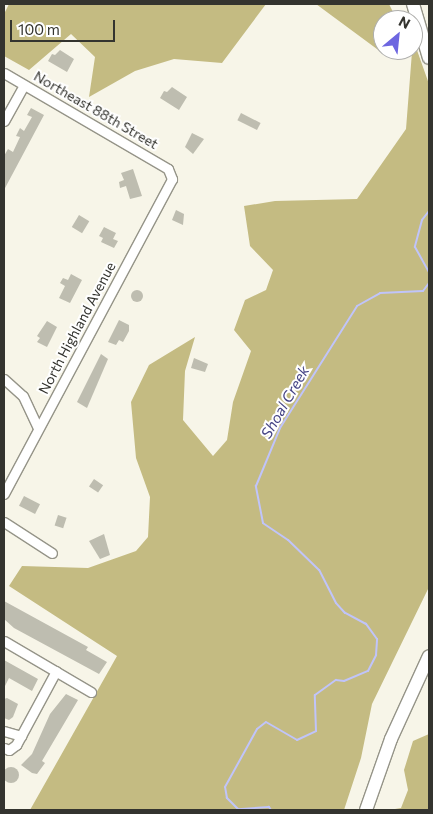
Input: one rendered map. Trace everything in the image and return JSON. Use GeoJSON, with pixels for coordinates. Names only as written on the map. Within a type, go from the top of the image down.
{"type":"FeatureCollection","features":[{"type":"Feature","properties":{"kind":"main road"},"geometry":{"type":"LineString","coordinates":[[413,4],[429,58]]}},
{"type":"Feature","properties":{"kind":"main road"},"geometry":{"type":"LineString","coordinates":[[366,810],[391,739],[429,656]]}},
{"type":"Feature","properties":{"kind":"street","name":"Northeast 88th Street"},"geometry":{"type":"LineString","coordinates":[[4,73],[145,154],[168,169],[171,174]]}},
{"type":"Feature","properties":{"kind":"street"},"geometry":{"type":"LineString","coordinates":[[4,121],[24,84]]}},
{"type":"Feature","properties":{"kind":"street","name":"North Highland Avenue"},"geometry":{"type":"LineString","coordinates":[[4,494],[169,187],[171,174]]}},
{"type":"Feature","properties":{"kind":"street"},"geometry":{"type":"LineString","coordinates":[[4,379],[23,396],[38,428]]}},
{"type":"Feature","properties":{"kind":"street"},"geometry":{"type":"LineString","coordinates":[[4,522],[52,552]]}},
{"type":"Feature","properties":{"kind":"street"},"geometry":{"type":"LineString","coordinates":[[4,641],[91,692]]}},
{"type":"Feature","properties":{"kind":"street"},"geometry":{"type":"LineString","coordinates":[[4,748],[9,750],[21,736],[56,671]]}},
{"type":"Feature","properties":{"kind":"street"},"geometry":{"type":"LineString","coordinates":[[4,731],[21,736]]}},
{"type":"Feature","properties":{"kind":"shaded area"},"geometry":{"type":"Polygon","coordinates":[[[9,4],[266,4],[222,63],[174,59],[135,71],[89,97],[95,57],[71,34],[29,70],[4,56],[4,14],[9,4]]]}},
{"type":"Feature","properties":{"kind":"shaded area"},"geometry":{"type":"Polygon","coordinates":[[[316,4],[389,4],[392,10],[373,10],[373,46],[316,4]]]}},
{"type":"Feature","properties":{"kind":"shaded area"},"geometry":{"type":"Polygon","coordinates":[[[411,60],[420,60],[429,84],[429,587],[372,704],[361,758],[344,810],[30,810],[117,656],[9,586],[22,566],[88,568],[136,551],[148,537],[150,497],[136,458],[131,402],[149,365],[195,337],[185,371],[183,420],[213,456],[227,440],[233,402],[251,351],[234,330],[245,300],[266,290],[273,270],[250,246],[244,206],[275,201],[357,199],[406,129],[411,60]]]}},
{"type":"Feature","properties":{"kind":"shaded area"},"geometry":{"type":"Polygon","coordinates":[[[429,734],[429,810],[389,810],[401,808],[408,790],[404,770],[413,741],[429,734]]]}},
{"type":"Feature","properties":{"kind":"building"},"geometry":{"type":"Polygon","coordinates":[[[60,50],[74,59],[67,72],[48,61],[52,54],[55,55],[60,50]]]}},
{"type":"Feature","properties":{"kind":"building"},"geometry":{"type":"Polygon","coordinates":[[[172,87],[187,97],[179,110],[160,98],[164,91],[167,92],[172,87]]]}},
{"type":"Feature","properties":{"kind":"building"},"geometry":{"type":"Polygon","coordinates":[[[31,108],[44,115],[4,190],[4,156],[8,149],[13,152],[20,137],[16,136],[20,128],[24,131],[32,117],[27,115],[31,108]]]}},
{"type":"Feature","properties":{"kind":"building"},"geometry":{"type":"Polygon","coordinates":[[[241,113],[261,123],[257,130],[237,120],[241,113]]]}},
{"type":"Feature","properties":{"kind":"building"},"geometry":{"type":"Polygon","coordinates":[[[192,133],[204,139],[193,154],[185,147],[192,133]]]}},
{"type":"Feature","properties":{"kind":"building"},"geometry":{"type":"Polygon","coordinates":[[[133,169],[142,196],[130,199],[126,186],[120,188],[119,182],[124,180],[121,173],[133,169]]]}},
{"type":"Feature","properties":{"kind":"building"},"geometry":{"type":"Polygon","coordinates":[[[176,210],[184,214],[183,225],[172,220],[176,210]]]}},
{"type":"Feature","properties":{"kind":"building"},"geometry":{"type":"Polygon","coordinates":[[[79,215],[89,221],[82,233],[72,227],[79,215]]]}},
{"type":"Feature","properties":{"kind":"building"},"geometry":{"type":"Polygon","coordinates":[[[104,227],[116,233],[113,239],[118,241],[114,248],[101,242],[103,238],[99,236],[104,227]]]}},
{"type":"Feature","properties":{"kind":"building"},"geometry":{"type":"Polygon","coordinates":[[[71,274],[82,280],[70,303],[59,298],[65,286],[60,283],[63,278],[68,280],[71,274]]]}},
{"type":"Feature","properties":{"kind":"building"},"geometry":{"type":"Polygon","coordinates":[[[137,290],[143,296],[137,302],[131,296],[137,290]]]}},
{"type":"Feature","properties":{"kind":"building"},"geometry":{"type":"Polygon","coordinates":[[[119,320],[129,325],[129,331],[123,342],[119,340],[116,345],[108,342],[119,320]]]}},
{"type":"Feature","properties":{"kind":"building"},"geometry":{"type":"Polygon","coordinates":[[[47,321],[57,327],[47,347],[37,342],[40,338],[37,336],[47,321]]]}},
{"type":"Feature","properties":{"kind":"building"},"geometry":{"type":"Polygon","coordinates":[[[101,354],[108,359],[87,408],[77,402],[101,354]]]}},
{"type":"Feature","properties":{"kind":"building"},"geometry":{"type":"Polygon","coordinates":[[[194,358],[208,364],[205,372],[191,368],[194,358]]]}},
{"type":"Feature","properties":{"kind":"building"},"geometry":{"type":"Polygon","coordinates":[[[94,479],[103,485],[98,493],[89,486],[94,479]]]}},
{"type":"Feature","properties":{"kind":"building"},"geometry":{"type":"Polygon","coordinates":[[[24,496],[40,504],[35,514],[19,506],[24,496]]]}},
{"type":"Feature","properties":{"kind":"building"},"geometry":{"type":"Polygon","coordinates":[[[58,515],[67,518],[63,528],[55,525],[58,515]]]}},
{"type":"Feature","properties":{"kind":"building"},"geometry":{"type":"Polygon","coordinates":[[[104,534],[110,555],[100,559],[89,541],[104,534]]]}},
{"type":"Feature","properties":{"kind":"building"},"geometry":{"type":"Polygon","coordinates":[[[4,601],[88,647],[86,650],[107,662],[99,674],[14,628],[4,619],[4,601]]]}},
{"type":"Feature","properties":{"kind":"building"},"geometry":{"type":"Polygon","coordinates":[[[4,660],[38,679],[32,691],[9,678],[4,688],[4,660]]]}},
{"type":"Feature","properties":{"kind":"building"},"geometry":{"type":"Polygon","coordinates":[[[66,694],[78,700],[42,761],[45,763],[37,774],[32,773],[21,765],[32,754],[50,714],[66,694]]]}},
{"type":"Feature","properties":{"kind":"building"},"geometry":{"type":"Polygon","coordinates":[[[7,698],[18,704],[13,717],[9,720],[4,718],[4,699],[7,698]]]}},
{"type":"Feature","properties":{"kind":"building"},"geometry":{"type":"Polygon","coordinates":[[[8,767],[14,767],[19,772],[17,781],[8,783],[3,778],[3,772],[8,767]]]}},
{"type":"Feature","properties":{"kind":"waterway","name":"Shoal Creek"},"geometry":{"type":"LineString","coordinates":[[429,211],[422,220],[415,247],[429,272]]}},
{"type":"Feature","properties":{"kind":"waterway","name":"Shoal Creek"},"geometry":{"type":"LineString","coordinates":[[271,810],[269,807],[238,809],[227,798],[225,787],[257,729],[266,722],[297,740],[316,731],[315,695],[336,680],[344,681],[368,671],[376,655],[377,639],[366,624],[345,613],[336,603],[319,570],[288,540],[263,523],[256,486],[280,428],[357,306],[380,293],[423,291],[429,283]]}}]}
